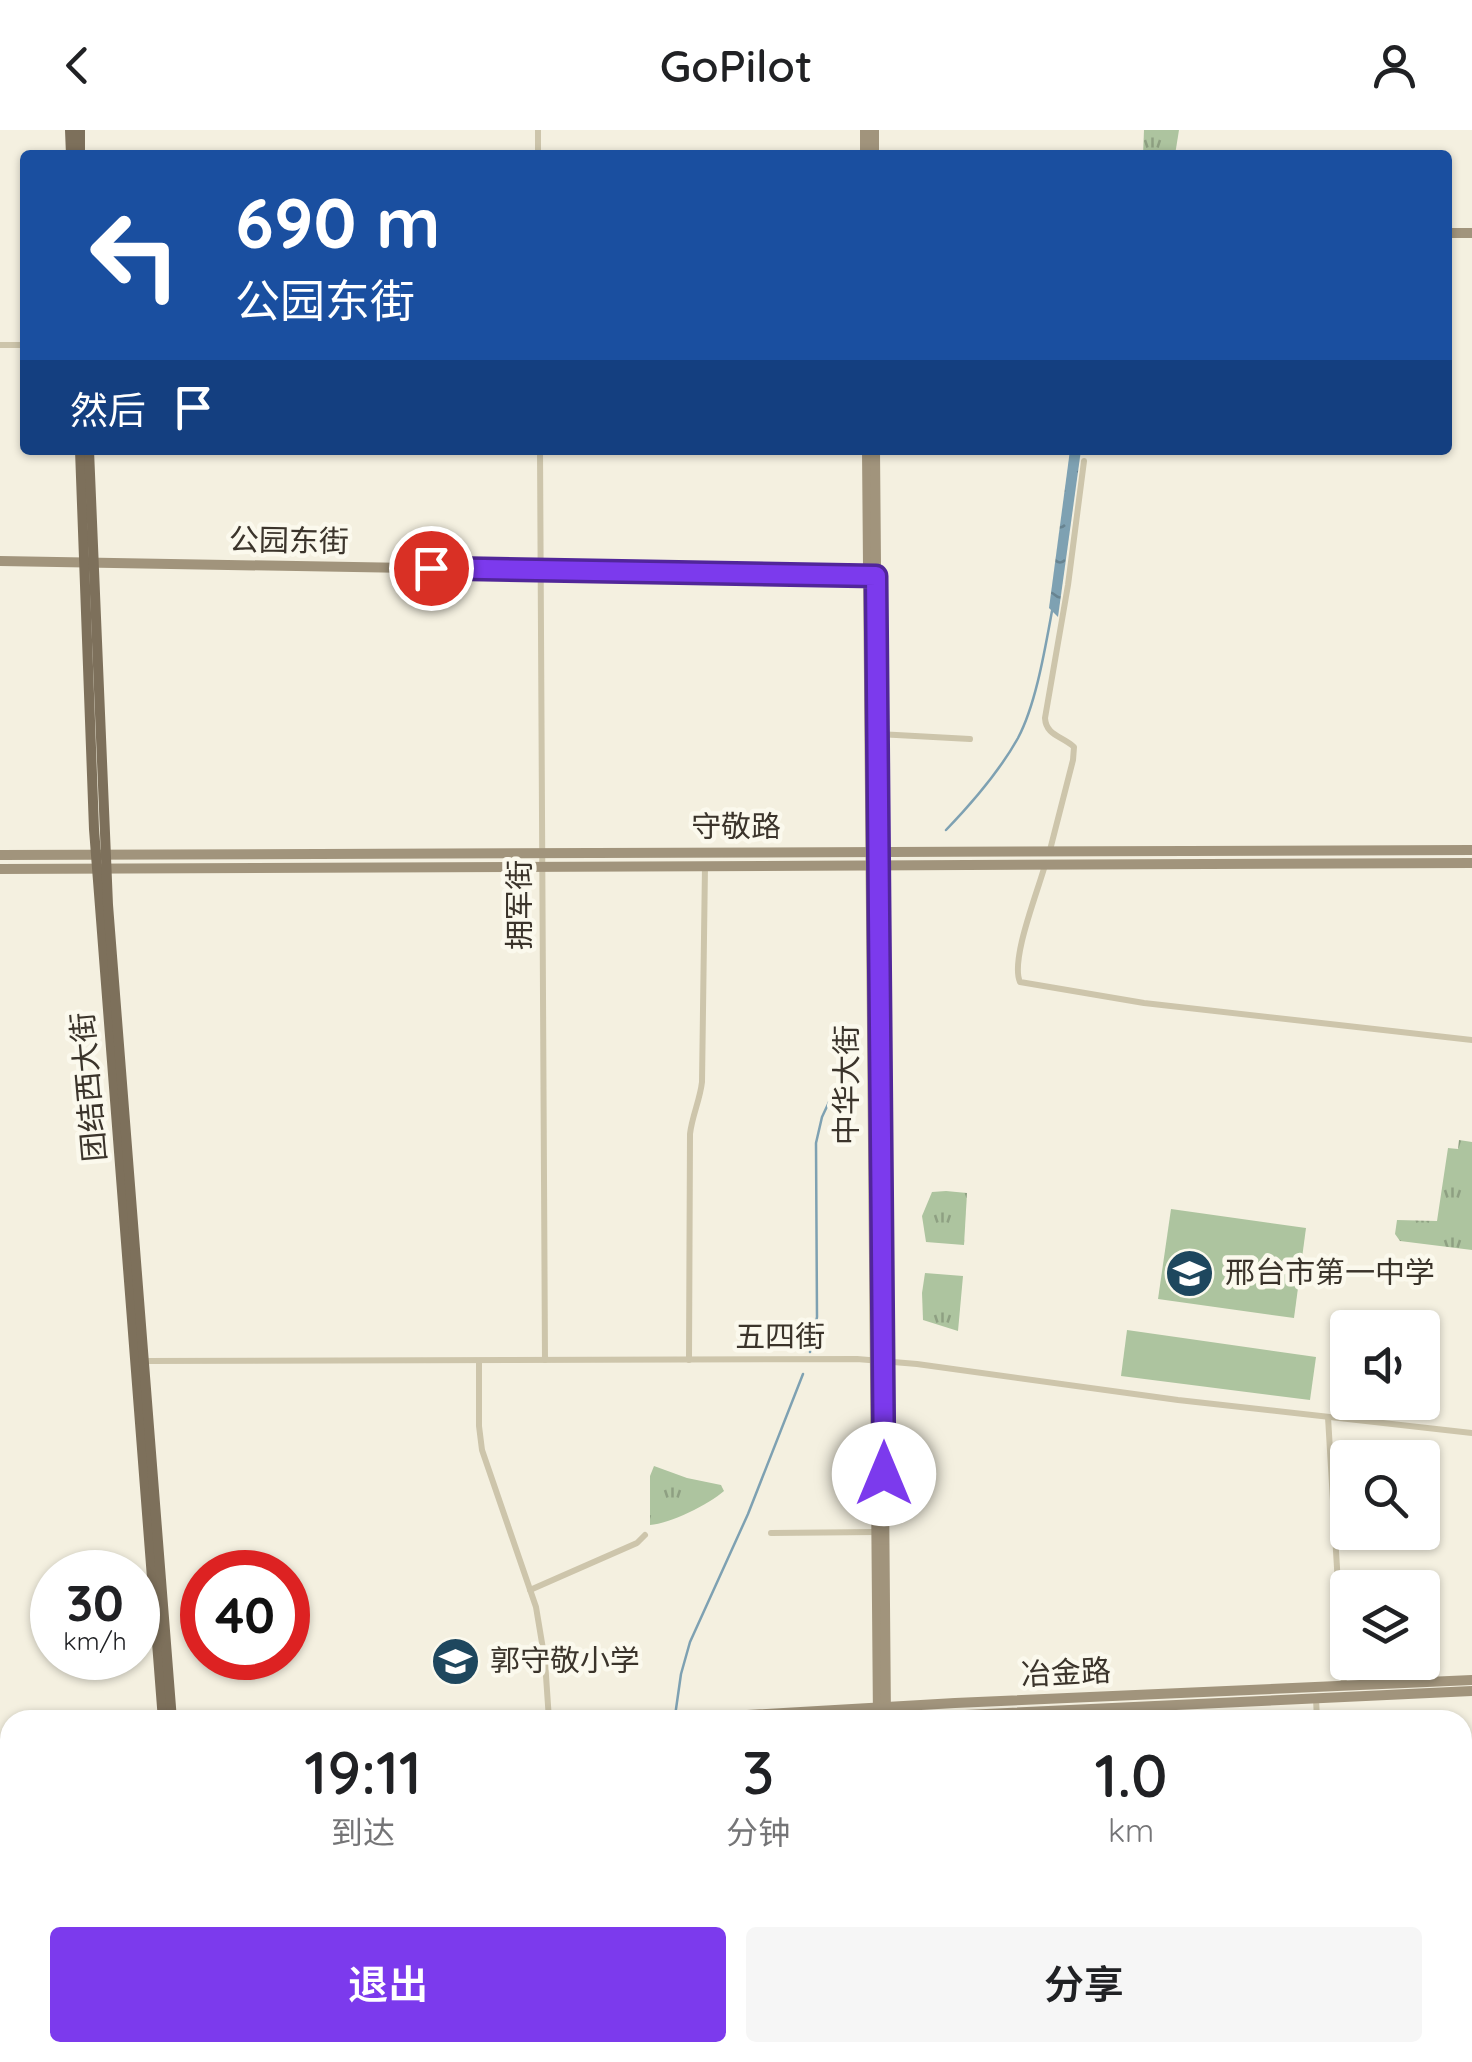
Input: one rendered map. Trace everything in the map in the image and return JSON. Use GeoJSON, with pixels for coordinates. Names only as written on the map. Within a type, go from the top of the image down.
{"type":"FeatureCollection","features":[{"type":"Feature","properties":{"kind":"main road","name":"团结西大街"},"geometry":{"type":"LineString","coordinates":[[80,455],[89,562],[100,855],[162,1710]]}},
{"type":"Feature","properties":{"kind":"main road","name":"团结西大街"},"geometry":{"type":"LineString","coordinates":[[89,562],[90,455]]}},
{"type":"Feature","properties":{"kind":"main road","name":"团结西大街"},"geometry":{"type":"LineString","coordinates":[[101,869],[171,1710]]}},
{"type":"Feature","properties":{"kind":"street","name":"拥军街"},"geometry":{"type":"LineString","coordinates":[[540,455],[545,1360]]}},
{"type":"Feature","properties":{"kind":"street","name":"中华大街"},"geometry":{"type":"LineString","coordinates":[[867,455],[878,734],[875,852]]}},
{"type":"Feature","properties":{"kind":"street","name":"中华大街"},"geometry":{"type":"LineString","coordinates":[[876,455],[872,576],[882,1710]]}},
{"type":"Feature","properties":{"kind":"street"},"geometry":{"type":"LineString","coordinates":[[1049,852],[1074,754],[1069,742],[1045,726],[1045,718],[1084,461]]}},
{"type":"Feature","properties":{"kind":"street","name":"公园东街"},"geometry":{"type":"LineString","coordinates":[[0,561],[872,576]]}},
{"type":"Feature","properties":{"kind":"street"},"geometry":{"type":"LineString","coordinates":[[878,734],[970,739]]}},
{"type":"Feature","properties":{"kind":"street","name":"守敬路"},"geometry":{"type":"LineString","coordinates":[[0,856],[1472,850]]}},
{"type":"Feature","properties":{"kind":"street","name":"守敬路"},"geometry":{"type":"LineString","coordinates":[[0,869],[1472,864]]}},
{"type":"Feature","properties":{"kind":"street"},"geometry":{"type":"LineString","coordinates":[[688,1360],[690,1134],[702,1082],[705,866]]}},
{"type":"Feature","properties":{"kind":"street"},"geometry":{"type":"LineString","coordinates":[[1045,866],[1017,959],[1020,982],[1144,1003],[1472,1040]]}},
{"type":"Feature","properties":{"kind":"street"},"geometry":{"type":"LineString","coordinates":[[480,1360],[482,1450],[530,1590],[540,1630],[548,1710]]}},
{"type":"Feature","properties":{"kind":"street","name":"五四街"},"geometry":{"type":"LineString","coordinates":[[144,1361],[878,1361],[1472,1433]]}},
{"type":"Feature","properties":{"kind":"street","name":"中华大街"},"geometry":{"type":"LineString","coordinates":[[878,1361],[876,1532],[882,1710]]}},
{"type":"Feature","properties":{"kind":"street"},"geometry":{"type":"LineString","coordinates":[[1328,1417],[1344,1686]]}},
{"type":"Feature","properties":{"kind":"street"},"geometry":{"type":"LineString","coordinates":[[771,1533],[876,1532]]}},
{"type":"Feature","properties":{"kind":"street"},"geometry":{"type":"LineString","coordinates":[[530,1590],[624,1549],[645,1535]]}},
{"type":"Feature","properties":{"kind":"street","name":"冶金路"},"geometry":{"type":"LineString","coordinates":[[962,1710],[1472,1680]]}},
{"type":"Feature","properties":{"kind":"street","name":"冶金路"},"geometry":{"type":"LineString","coordinates":[[1010,1710],[1472,1691]]}},
{"type":"Feature","properties":{"kind":"street"},"geometry":{"type":"LineString","coordinates":[[1316,1698],[1316,1710]]}},
{"type":"Feature","properties":{"kind":"street"},"geometry":{"type":"LineString","coordinates":[[1335,2062],[1346,2062]]}},
{"type":"Feature","properties":{"kind":"green space"},"geometry":{"type":"Polygon","coordinates":[[[1144,130],[1179,130],[1176,150],[1143,150],[1144,130]]]}},
{"type":"Feature","properties":{"kind":"green space"},"geometry":{"type":"Polygon","coordinates":[[[1459,1140],[1472,1142],[1472,1250],[1400,1241],[1395,1234],[1397,1220],[1437,1221],[1448,1148],[1458,1149],[1459,1140]]]}},
{"type":"Feature","properties":{"kind":"green space"},"geometry":{"type":"Polygon","coordinates":[[[932,1192],[967,1193],[964,1245],[926,1242],[922,1216],[932,1192]]]}},
{"type":"Feature","properties":{"kind":"green space"},"geometry":{"type":"Polygon","coordinates":[[[1171,1209],[1306,1228],[1294,1318],[1158,1299],[1171,1209]]]}},
{"type":"Feature","properties":{"kind":"green space"},"geometry":{"type":"Polygon","coordinates":[[[925,1273],[963,1276],[958,1331],[923,1320],[925,1273]]]}},
{"type":"Feature","properties":{"kind":"green space"},"geometry":{"type":"Polygon","coordinates":[[[1127,1330],[1316,1357],[1310,1400],[1121,1376],[1127,1330]]]}},
{"type":"Feature","properties":{"kind":"green space"},"geometry":{"type":"Polygon","coordinates":[[[654,1466],[721,1485],[724,1491],[689,1512],[650,1525],[650,1476],[654,1466]]]}},
{"type":"Feature","properties":{"kind":"water"},"geometry":{"type":"Polygon","coordinates":[[[1069,455],[1080,455],[1058,617],[1049,608],[1069,455]]]}},
{"type":"Feature","properties":{"kind":"waterway"},"geometry":{"type":"LineString","coordinates":[[946,830],[985,786],[1018,738],[1035,693],[1052,611]]}},
{"type":"Feature","properties":{"kind":"waterway"},"geometry":{"type":"LineString","coordinates":[[810,1352],[817,1317],[816,1143],[822,1117],[837,1085]]}},
{"type":"Feature","properties":{"kind":"waterway"},"geometry":{"type":"LineString","coordinates":[[676,1710],[690,1642],[748,1514],[803,1374]]}},
{"type":"Feature","properties":{"kind":"place","name":"邢台市第一中学"},"geometry":{"type":"Point","coordinates":[1190,1273]}},
{"type":"Feature","properties":{"kind":"place","name":"郭守敬小学"},"geometry":{"type":"Point","coordinates":[455,1661]}},
{"type":"Feature","properties":{"kind":"route"},"geometry":{"type":"LineString","coordinates":[[431,568],[876,576],[884,1474]]}}]}
